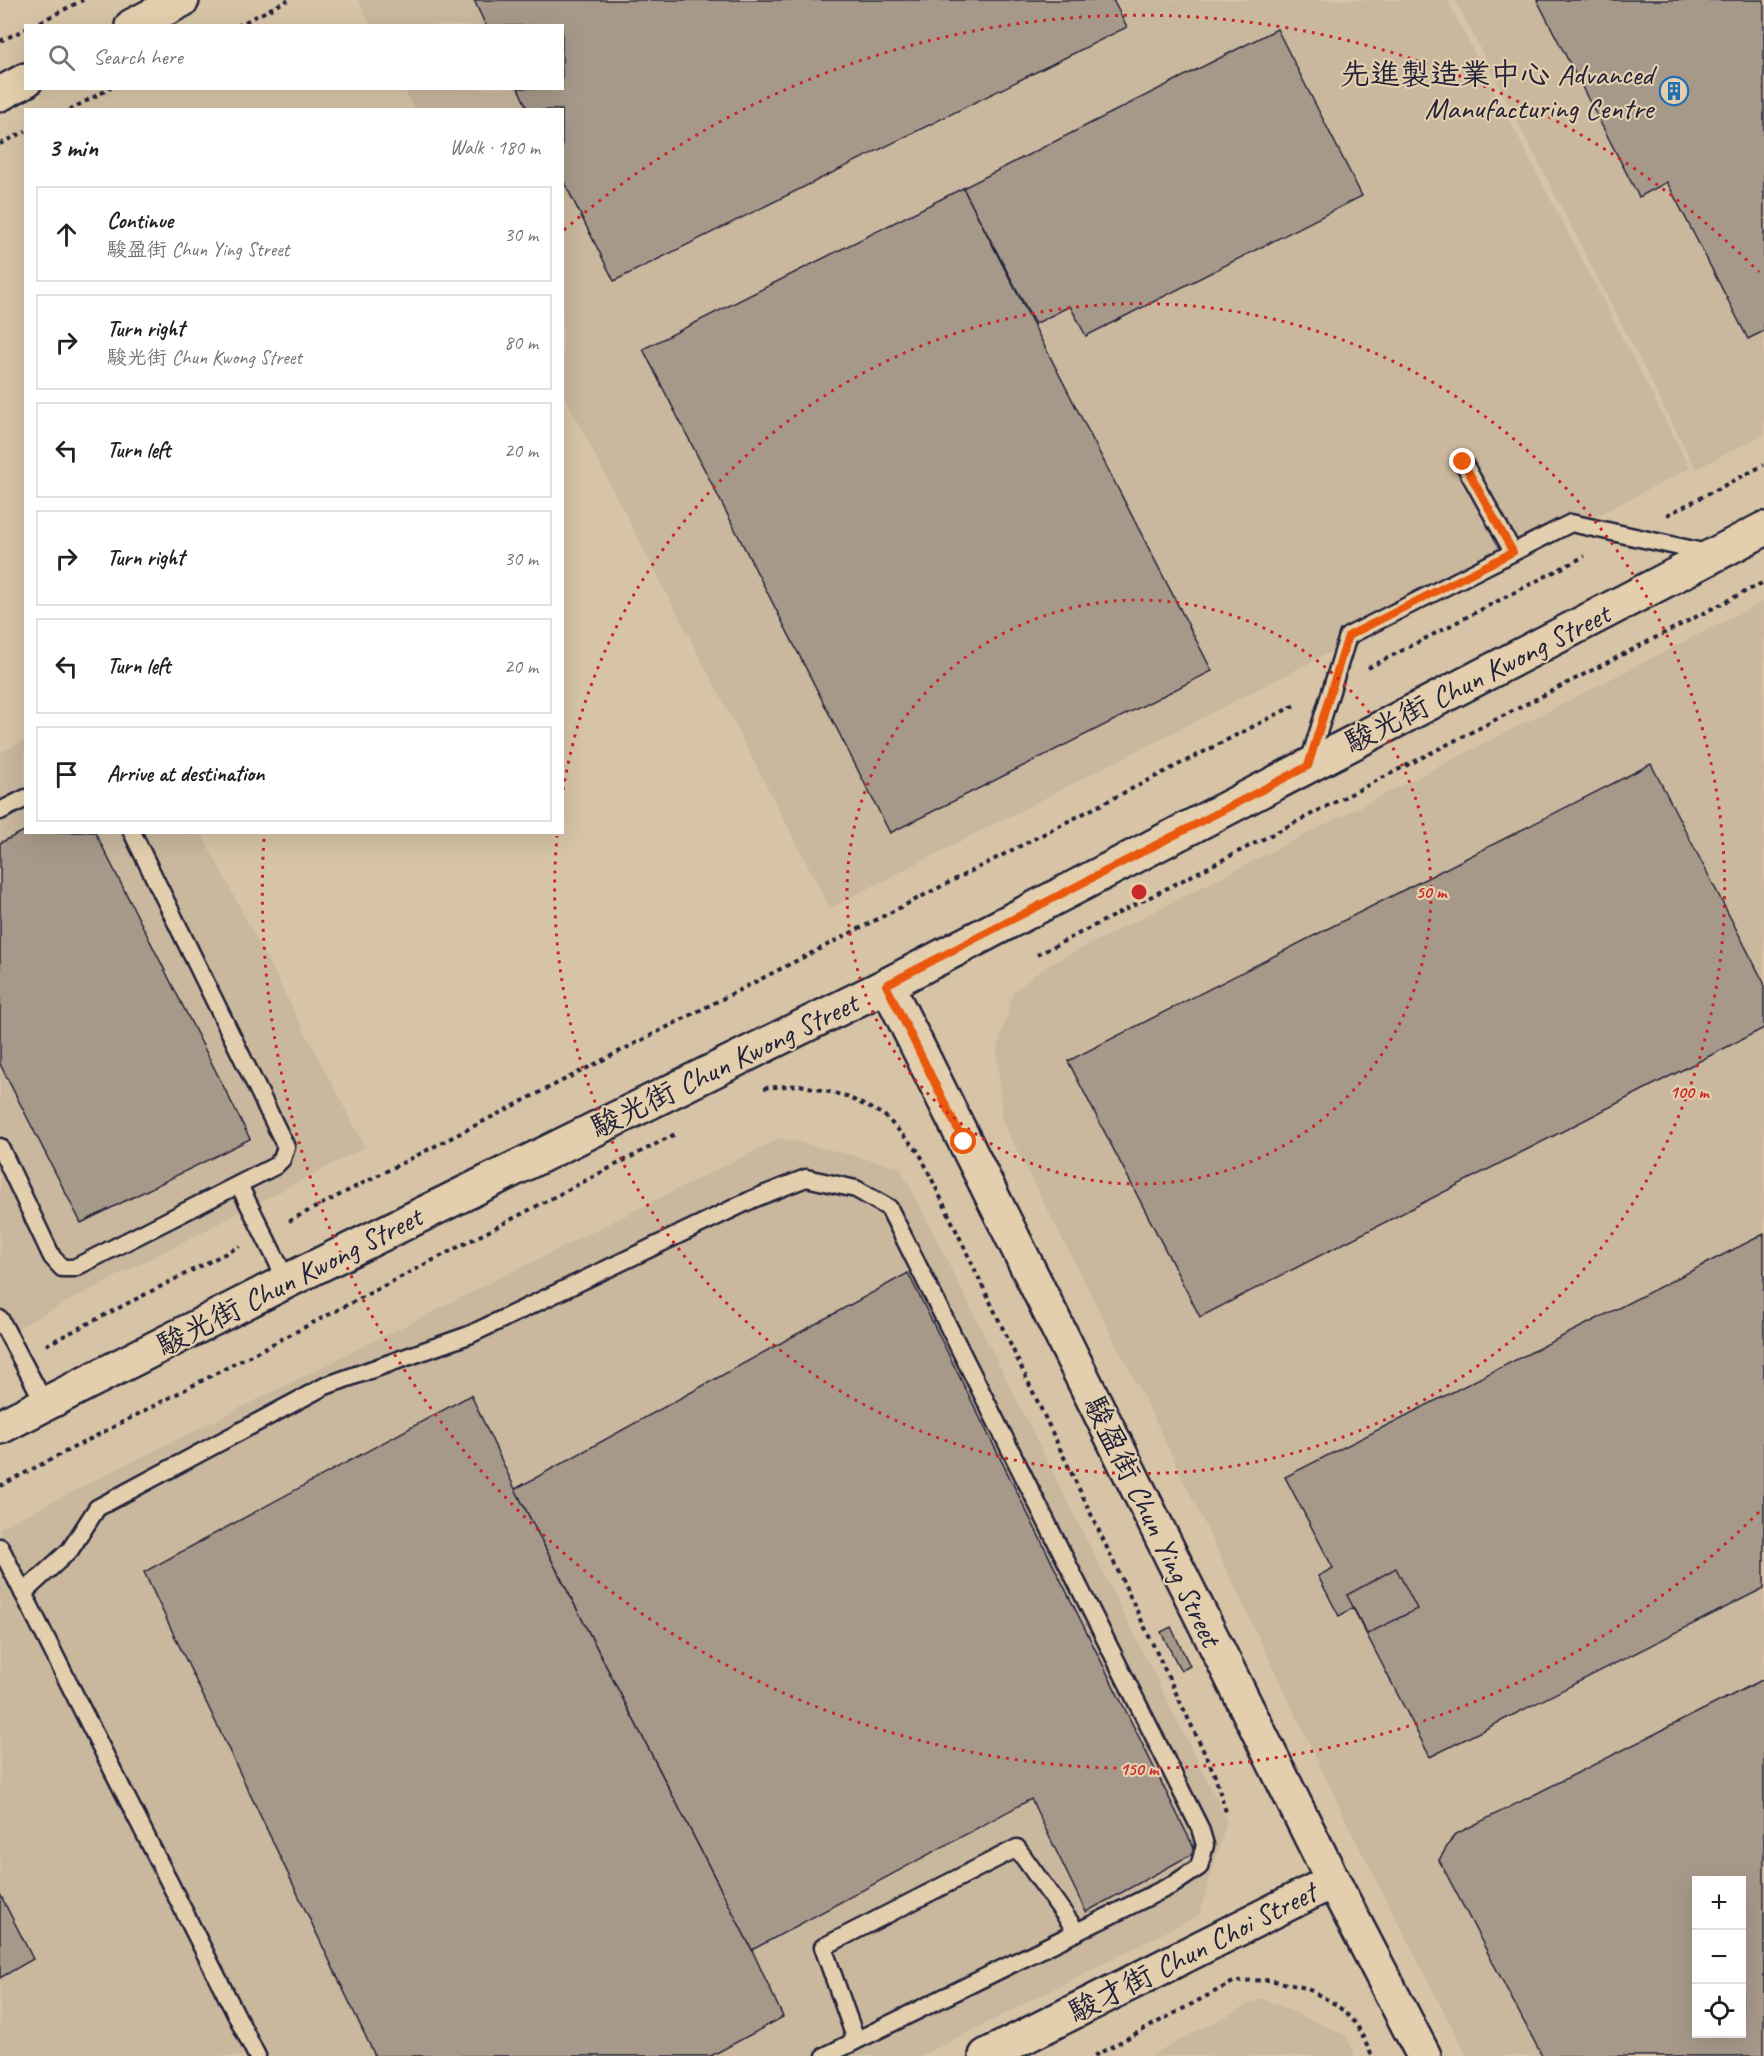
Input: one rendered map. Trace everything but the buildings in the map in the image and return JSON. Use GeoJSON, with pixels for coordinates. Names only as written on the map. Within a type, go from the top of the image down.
{"type":"FeatureCollection","features":[{"type":"Feature","properties":{"kind":"street"},"geometry":{"type":"LineString","coordinates":[[136,24],[182,0]]}},
{"type":"Feature","properties":{"kind":"street"},"geometry":{"type":"LineString","coordinates":[[0,94],[24,81]]}},
{"type":"Feature","properties":{"kind":"street","name":"駿光街 Chun Kwong Street"},"geometry":{"type":"LineString","coordinates":[[0,1427],[287,1281],[886,985],[1764,529]]}},
{"type":"Feature","properties":{"kind":"street","name":"駿盈街 Chun Ying Street"},"geometry":{"type":"LineString","coordinates":[[886,985],[1333,1881],[1424,2056]]}},
{"type":"Feature","properties":{"kind":"street","name":"駿才街 Chun Choi Street"},"geometry":{"type":"LineString","coordinates":[[986,2056],[1333,1881]]}},
{"type":"Feature","properties":{"kind":"lane"},"geometry":{"type":"LineString","coordinates":[[1463,462],[1513,552]]}},
{"type":"Feature","properties":{"kind":"lane"},"geometry":{"type":"LineString","coordinates":[[1308,766],[1348,636],[1571,523],[1714,555]]}},
{"type":"Feature","properties":{"kind":"lane"},"geometry":{"type":"LineString","coordinates":[[0,811],[24,799]]}},
{"type":"Feature","properties":{"kind":"lane"},"geometry":{"type":"LineString","coordinates":[[0,1147],[52,1257],[62,1268],[74,1268],[276,1166],[282,1159],[286,1147],[133,834]]}},
{"type":"Feature","properties":{"kind":"lane"},"geometry":{"type":"LineString","coordinates":[[23,1593],[70,1550],[97,1508],[325,1386],[469,1335],[753,1199],[806,1178],[856,1189],[889,1208],[1200,1828],[1205,1845],[1199,1867],[1174,1884],[825,2056]]}},
{"type":"Feature","properties":{"kind":"lane"},"geometry":{"type":"LineString","coordinates":[[239,1185],[287,1281]]}},
{"type":"Feature","properties":{"kind":"lane"},"geometry":{"type":"LineString","coordinates":[[0,1319],[45,1404]]}},
{"type":"Feature","properties":{"kind":"lane"},"geometry":{"type":"LineString","coordinates":[[0,1547],[258,2056]]}},
{"type":"Feature","properties":{"kind":"lane"},"geometry":{"type":"LineString","coordinates":[[856,2040],[823,1947],[1017,1848],[1077,1932]]}},
{"type":"Feature","properties":{"kind":"path"},"geometry":{"type":"LineString","coordinates":[[36,24],[83,0]]}},
{"type":"Feature","properties":{"kind":"path"},"geometry":{"type":"LineString","coordinates":[[241,24],[288,0]]}},
{"type":"Feature","properties":{"kind":"path"},"geometry":{"type":"LineString","coordinates":[[0,41],[24,30]]}},
{"type":"Feature","properties":{"kind":"path"},"geometry":{"type":"LineString","coordinates":[[73,108],[107,90]]}},
{"type":"Feature","properties":{"kind":"path"},"geometry":{"type":"LineString","coordinates":[[0,144],[24,132]]}},
{"type":"Feature","properties":{"kind":"path"},"geometry":{"type":"LineString","coordinates":[[20,1358],[1764,465]]}},
{"type":"Feature","properties":{"kind":"path"},"geometry":{"type":"LineString","coordinates":[[1037,955],[1764,582]]}},
{"type":"Feature","properties":{"kind":"path"},"geometry":{"type":"LineString","coordinates":[[762,1088],[800,1085],[846,1096],[884,1116],[920,1152],[1214,1773],[1226,1808]]}},
{"type":"Feature","properties":{"kind":"path"},"geometry":{"type":"LineString","coordinates":[[0,1486],[678,1132]]}},
{"type":"Feature","properties":{"kind":"path"},"geometry":{"type":"LineString","coordinates":[[1094,2056],[1235,1981],[1270,1980],[1306,1988],[1337,2005],[1357,2025],[1372,2056]]}},
{"type":"Feature","properties":{"kind":"shaded area"},"geometry":{"type":"Polygon","coordinates":[[[358,0],[1447,0],[1690,468],[830,908],[564,395],[564,108],[414,108],[405,90],[564,90],[564,24],[370,24],[358,0]]]}},
{"type":"Feature","properties":{"kind":"shaded area","name":"先進製造業中心 Advanced Manufacturing Centre"},"geometry":{"type":"Polygon","coordinates":[[[1455,0],[1764,0],[1764,434],[1696,469],[1455,0]]]}},
{"type":"Feature","properties":{"kind":"shaded area"},"geometry":{"type":"Polygon","coordinates":[[[1764,601],[1764,2056],[1467,2056],[1356,1841],[1153,1416],[1002,1121],[997,1050],[1013,992],[1047,966],[1764,601]]]}},
{"type":"Feature","properties":{"kind":"shaded area"},"geometry":{"type":"Polygon","coordinates":[[[24,741],[24,834],[202,834],[365,1147],[0,1337],[0,753],[24,741]]]}},
{"type":"Feature","properties":{"kind":"shaded area"},"geometry":{"type":"Polygon","coordinates":[[[780,1138],[900,1167],[1227,1820],[1199,1915],[921,2056],[0,2056],[0,1528],[780,1138]]]}},
{"type":"Feature","properties":{"kind":"shaded area"},"geometry":{"type":"Polygon","coordinates":[[[1261,1998],[1345,2035],[1356,2056],[1150,2056],[1261,1998]]]}},
{"type":"Feature","properties":{"kind":"place","name":"先進製造業中心 Advanced Manufacturing Centre"},"geometry":{"type":"Point","coordinates":[1674,91]}},
{"type":"Feature","properties":{"kind":"route"},"geometry":{"type":"LineString","coordinates":[[964,1142],[886,985],[1308,766],[1348,636],[1513,552],[1463,462]]}}]}
